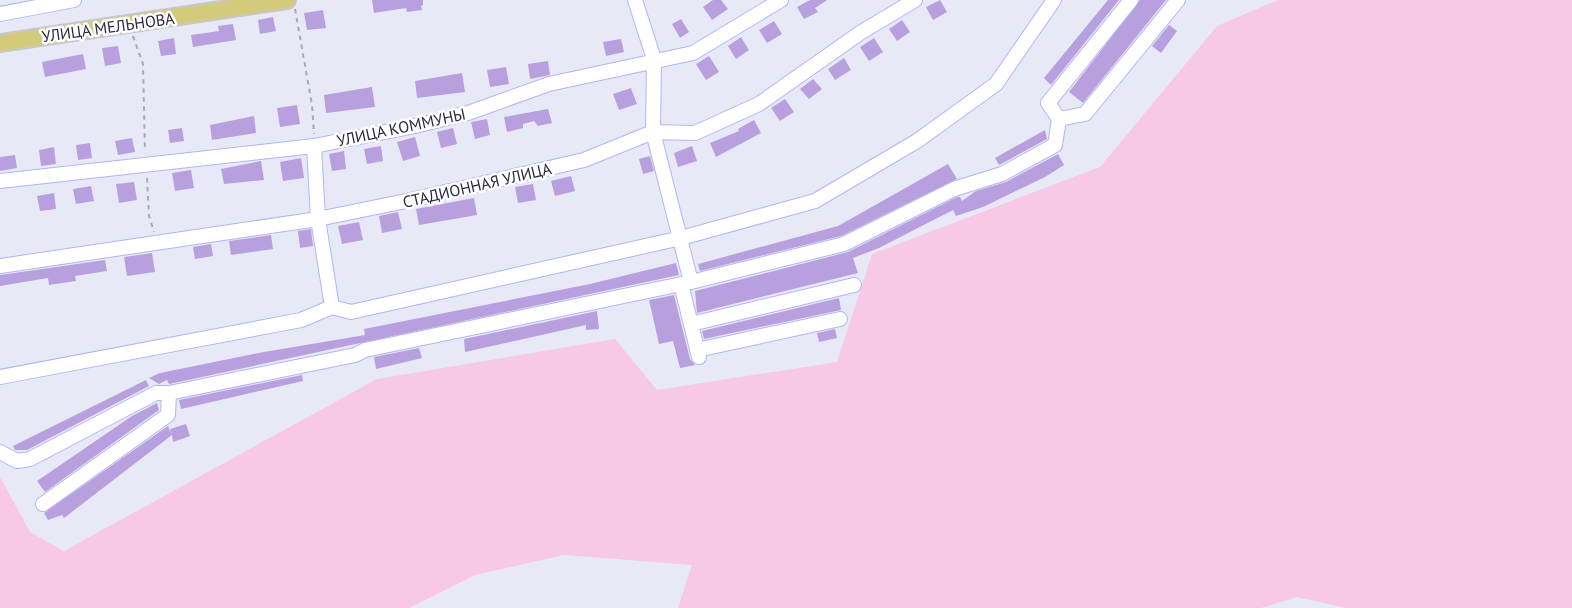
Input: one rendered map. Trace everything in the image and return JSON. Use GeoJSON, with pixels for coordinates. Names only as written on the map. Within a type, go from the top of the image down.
{"type":"FeatureCollection","features":[{"type":"Feature","properties":{"kind":"main road","name":"УЛИЦА МЕЛЬНОВА"},"geometry":{"type":"LineString","coordinates":[[0,43],[287,0]]}},
{"type":"Feature","properties":{"kind":"street"},"geometry":{"type":"LineString","coordinates":[[0,14],[74,0]]}},
{"type":"Feature","properties":{"kind":"street"},"geometry":{"type":"LineString","coordinates":[[635,0],[647,31],[654,59],[653,132],[681,238],[691,324],[698,354],[840,319]]}},
{"type":"Feature","properties":{"kind":"street","name":"УЛИЦА КОММУНЫ"},"geometry":{"type":"LineString","coordinates":[[0,181],[314,146],[468,113],[549,84],[654,59],[693,53],[781,0]]}},
{"type":"Feature","properties":{"kind":"street","name":"СТАДИОННАЯ УЛИЦА"},"geometry":{"type":"LineString","coordinates":[[0,266],[318,219],[584,160],[653,132],[695,133],[759,104],[860,33],[915,0]]}},
{"type":"Feature","properties":{"kind":"street"},"geometry":{"type":"LineString","coordinates":[[0,376],[302,320],[332,307],[351,312],[681,238],[815,201],[917,141],[996,84],[1054,0]]}},
{"type":"Feature","properties":{"kind":"street"},"geometry":{"type":"LineString","coordinates":[[0,452],[17,461],[30,459],[156,393],[169,393],[686,283],[844,244],[954,189],[1002,174],[1055,145],[1059,119],[1048,103],[1131,0]]}},
{"type":"Feature","properties":{"kind":"street"},"geometry":{"type":"LineString","coordinates":[[1059,119],[1085,114],[1178,0]]}},
{"type":"Feature","properties":{"kind":"street"},"geometry":{"type":"LineString","coordinates":[[314,146],[318,219],[332,307]]}},
{"type":"Feature","properties":{"kind":"street"},"geometry":{"type":"LineString","coordinates":[[691,324],[854,285]]}},
{"type":"Feature","properties":{"kind":"street"},"geometry":{"type":"LineString","coordinates":[[43,504],[168,416],[169,393]]}},
{"type":"Feature","properties":{"kind":"path"},"geometry":{"type":"LineString","coordinates":[[294,0],[312,105],[314,146]]}},
{"type":"Feature","properties":{"kind":"path"},"geometry":{"type":"LineString","coordinates":[[129,24],[143,64],[149,216],[157,242]]}},
{"type":"Feature","properties":{"kind":"shaded area"},"geometry":{"type":"Polygon","coordinates":[[[1278,0],[1572,0],[1572,608],[1346,608],[1297,597],[1261,608],[678,608],[692,565],[564,555],[475,575],[409,608],[0,608],[0,477],[30,532],[64,551],[377,379],[615,339],[657,390],[837,362],[872,254],[1100,167],[1217,26],[1278,0]]]}},
{"type":"Feature","properties":{"kind":"building"},"geometry":{"type":"Polygon","coordinates":[[[372,0],[423,0],[423,5],[422,10],[407,12],[406,8],[374,13],[372,0]]]}},
{"type":"Feature","properties":{"kind":"building"},"geometry":{"type":"Polygon","coordinates":[[[713,0],[721,0],[728,9],[712,20],[703,7],[713,0]]]}},
{"type":"Feature","properties":{"kind":"building"},"geometry":{"type":"Polygon","coordinates":[[[810,0],[827,0],[815,8],[818,12],[804,19],[797,7],[810,0]]]}},
{"type":"Feature","properties":{"kind":"building"},"geometry":{"type":"Polygon","coordinates":[[[940,0],[947,12],[933,20],[926,7],[940,0]]]}},
{"type":"Feature","properties":{"kind":"building"},"geometry":{"type":"Polygon","coordinates":[[[1108,0],[1119,0],[1051,85],[1044,78],[1108,0]]]}},
{"type":"Feature","properties":{"kind":"building"},"geometry":{"type":"Polygon","coordinates":[[[1140,0],[1166,0],[1083,103],[1069,92],[1140,0]]]}},
{"type":"Feature","properties":{"kind":"building"},"geometry":{"type":"Polygon","coordinates":[[[323,10],[326,28],[307,30],[304,13],[323,10]]]}},
{"type":"Feature","properties":{"kind":"building"},"geometry":{"type":"Polygon","coordinates":[[[273,17],[276,31],[260,34],[258,20],[273,17]]]}},
{"type":"Feature","properties":{"kind":"building"},"geometry":{"type":"Polygon","coordinates":[[[681,19],[689,32],[680,38],[672,24],[681,19]]]}},
{"type":"Feature","properties":{"kind":"building"},"geometry":{"type":"Polygon","coordinates":[[[902,20],[910,32],[897,41],[889,29],[902,20]]]}},
{"type":"Feature","properties":{"kind":"building"},"geometry":{"type":"Polygon","coordinates":[[[774,21],[782,34],[767,43],[759,30],[774,21]]]}},
{"type":"Feature","properties":{"kind":"building"},"geometry":{"type":"Polygon","coordinates":[[[233,24],[236,40],[193,47],[191,35],[219,31],[218,26],[233,24]]]}},
{"type":"Feature","properties":{"kind":"building"},"geometry":{"type":"Polygon","coordinates":[[[1169,25],[1177,31],[1161,53],[1152,46],[1169,25]]]}},
{"type":"Feature","properties":{"kind":"building"},"geometry":{"type":"Polygon","coordinates":[[[741,37],[749,50],[736,59],[728,46],[741,37]]]}},
{"type":"Feature","properties":{"kind":"building"},"geometry":{"type":"Polygon","coordinates":[[[174,38],[176,54],[161,56],[158,41],[174,38]]]}},
{"type":"Feature","properties":{"kind":"building"},"geometry":{"type":"Polygon","coordinates":[[[874,38],[883,52],[869,61],[860,47],[874,38]]]}},
{"type":"Feature","properties":{"kind":"building"},"geometry":{"type":"Polygon","coordinates":[[[621,39],[624,52],[606,56],[603,42],[621,39]]]}},
{"type":"Feature","properties":{"kind":"building"},"geometry":{"type":"Polygon","coordinates":[[[118,46],[121,63],[105,66],[102,48],[118,46]]]}},
{"type":"Feature","properties":{"kind":"building"},"geometry":{"type":"Polygon","coordinates":[[[83,54],[86,69],[45,77],[42,62],[83,54]]]}},
{"type":"Feature","properties":{"kind":"building"},"geometry":{"type":"Polygon","coordinates":[[[709,56],[719,72],[706,80],[696,64],[709,56]]]}},
{"type":"Feature","properties":{"kind":"building"},"geometry":{"type":"Polygon","coordinates":[[[844,58],[851,70],[835,80],[828,69],[844,58]]]}},
{"type":"Feature","properties":{"kind":"building"},"geometry":{"type":"Polygon","coordinates":[[[548,61],[550,75],[530,79],[528,64],[548,61]]]}},
{"type":"Feature","properties":{"kind":"building"},"geometry":{"type":"Polygon","coordinates":[[[506,67],[509,84],[490,87],[487,70],[506,67]]]}},
{"type":"Feature","properties":{"kind":"building"},"geometry":{"type":"Polygon","coordinates":[[[462,73],[465,92],[417,98],[415,81],[462,73]]]}},
{"type":"Feature","properties":{"kind":"building"},"geometry":{"type":"Polygon","coordinates":[[[813,79],[822,89],[809,99],[800,89],[813,79]]]}},
{"type":"Feature","properties":{"kind":"building"},"geometry":{"type":"Polygon","coordinates":[[[372,87],[375,107],[326,113],[324,95],[372,87]]]}},
{"type":"Feature","properties":{"kind":"building"},"geometry":{"type":"Polygon","coordinates":[[[631,88],[637,104],[619,110],[613,94],[631,88]]]}},
{"type":"Feature","properties":{"kind":"building"},"geometry":{"type":"Polygon","coordinates":[[[785,99],[794,112],[780,121],[771,108],[785,99]]]}},
{"type":"Feature","properties":{"kind":"building"},"geometry":{"type":"Polygon","coordinates":[[[297,105],[300,124],[280,127],[277,108],[297,105]]]}},
{"type":"Feature","properties":{"kind":"building"},"geometry":{"type":"Polygon","coordinates":[[[548,109],[552,123],[538,126],[534,121],[523,124],[523,128],[507,132],[504,117],[548,109]]]}},
{"type":"Feature","properties":{"kind":"building"},"geometry":{"type":"Polygon","coordinates":[[[254,116],[256,133],[212,140],[210,125],[254,116]]]}},
{"type":"Feature","properties":{"kind":"building"},"geometry":{"type":"Polygon","coordinates":[[[487,119],[490,135],[475,139],[471,122],[487,119]]]}},
{"type":"Feature","properties":{"kind":"building"},"geometry":{"type":"Polygon","coordinates":[[[754,120],[761,133],[716,157],[710,143],[739,131],[738,129],[754,120]]]}},
{"type":"Feature","properties":{"kind":"building"},"geometry":{"type":"Polygon","coordinates":[[[182,128],[184,141],[170,143],[168,130],[182,128]]]}},
{"type":"Feature","properties":{"kind":"building"},"geometry":{"type":"Polygon","coordinates":[[[453,128],[457,144],[441,148],[437,132],[453,128]]]}},
{"type":"Feature","properties":{"kind":"building"},"geometry":{"type":"Polygon","coordinates":[[[1045,130],[1047,139],[999,165],[995,158],[1045,130]]]}},
{"type":"Feature","properties":{"kind":"building"},"geometry":{"type":"Polygon","coordinates":[[[415,137],[420,156],[403,161],[397,142],[415,137]]]}},
{"type":"Feature","properties":{"kind":"building"},"geometry":{"type":"Polygon","coordinates":[[[132,138],[135,152],[118,155],[115,141],[132,138]]]}},
{"type":"Feature","properties":{"kind":"building"},"geometry":{"type":"Polygon","coordinates":[[[90,143],[92,158],[78,160],[76,145],[90,143]]]}},
{"type":"Feature","properties":{"kind":"building"},"geometry":{"type":"Polygon","coordinates":[[[381,146],[383,161],[367,164],[364,149],[381,146]]]}},
{"type":"Feature","properties":{"kind":"building"},"geometry":{"type":"Polygon","coordinates":[[[692,146],[697,161],[678,167],[674,153],[692,146]]]}},
{"type":"Feature","properties":{"kind":"building"},"geometry":{"type":"Polygon","coordinates":[[[54,147],[56,164],[41,166],[39,150],[54,147]]]}},
{"type":"Feature","properties":{"kind":"building"},"geometry":{"type":"Polygon","coordinates":[[[344,151],[346,169],[332,171],[329,154],[344,151]]]}},
{"type":"Feature","properties":{"kind":"building"},"geometry":{"type":"Polygon","coordinates":[[[1058,154],[1064,165],[1045,177],[983,207],[956,216],[953,210],[879,248],[853,258],[858,273],[697,313],[695,291],[848,252],[957,197],[960,197],[962,201],[976,191],[1006,182],[1058,154]]]}},
{"type":"Feature","properties":{"kind":"building"},"geometry":{"type":"Polygon","coordinates":[[[15,155],[17,168],[0,171],[0,157],[15,155]]]}},
{"type":"Feature","properties":{"kind":"building"},"geometry":{"type":"Polygon","coordinates":[[[650,156],[654,171],[643,174],[639,159],[650,156]]]}},
{"type":"Feature","properties":{"kind":"building"},"geometry":{"type":"Polygon","coordinates":[[[301,158],[304,178],[283,181],[280,162],[301,158]]]}},
{"type":"Feature","properties":{"kind":"building"},"geometry":{"type":"Polygon","coordinates":[[[261,161],[264,180],[224,184],[221,169],[261,161]]]}},
{"type":"Feature","properties":{"kind":"building"},"geometry":{"type":"Polygon","coordinates":[[[948,164],[957,179],[841,236],[700,271],[698,264],[838,226],[948,164]]]}},
{"type":"Feature","properties":{"kind":"building"},"geometry":{"type":"Polygon","coordinates":[[[191,170],[194,188],[175,191],[172,173],[191,170]]]}},
{"type":"Feature","properties":{"kind":"building"},"geometry":{"type":"Polygon","coordinates":[[[571,176],[575,191],[555,196],[551,181],[571,176]]]}},
{"type":"Feature","properties":{"kind":"building"},"geometry":{"type":"Polygon","coordinates":[[[134,182],[137,200],[119,203],[116,184],[134,182]]]}},
{"type":"Feature","properties":{"kind":"building"},"geometry":{"type":"Polygon","coordinates":[[[533,184],[536,200],[518,203],[515,187],[533,184]]]}},
{"type":"Feature","properties":{"kind":"building"},"geometry":{"type":"Polygon","coordinates":[[[91,186],[94,201],[76,204],[73,189],[91,186]]]}},
{"type":"Feature","properties":{"kind":"building"},"geometry":{"type":"Polygon","coordinates":[[[54,193],[56,209],[40,211],[37,196],[54,193]]]}},
{"type":"Feature","properties":{"kind":"building"},"geometry":{"type":"Polygon","coordinates":[[[474,198],[477,215],[419,225],[416,209],[474,198]]]}},
{"type":"Feature","properties":{"kind":"building"},"geometry":{"type":"Polygon","coordinates":[[[398,212],[402,229],[382,233],[379,216],[398,212]]]}},
{"type":"Feature","properties":{"kind":"building"},"geometry":{"type":"Polygon","coordinates":[[[359,222],[363,240],[342,244],[338,226],[359,222]]]}},
{"type":"Feature","properties":{"kind":"building"},"geometry":{"type":"Polygon","coordinates":[[[311,229],[313,246],[300,248],[298,231],[311,229]]]}},
{"type":"Feature","properties":{"kind":"building"},"geometry":{"type":"Polygon","coordinates":[[[271,235],[273,249],[231,255],[229,241],[271,235]]]}},
{"type":"Feature","properties":{"kind":"building"},"geometry":{"type":"Polygon","coordinates":[[[211,244],[213,256],[195,259],[193,247],[211,244]]]}},
{"type":"Feature","properties":{"kind":"building"},"geometry":{"type":"Polygon","coordinates":[[[152,253],[155,272],[127,276],[124,257],[152,253]]]}},
{"type":"Feature","properties":{"kind":"building"},"geometry":{"type":"Polygon","coordinates":[[[105,260],[107,271],[75,276],[76,281],[49,285],[48,278],[0,286],[0,275],[105,260]]]}},
{"type":"Feature","properties":{"kind":"building"},"geometry":{"type":"Polygon","coordinates":[[[676,263],[679,275],[169,384],[167,380],[159,384],[149,378],[160,373],[264,352],[365,335],[364,329],[590,284],[676,263]]]}},
{"type":"Feature","properties":{"kind":"building"},"geometry":{"type":"Polygon","coordinates":[[[674,295],[690,359],[695,365],[680,368],[673,341],[659,344],[649,300],[674,295]]]}},
{"type":"Feature","properties":{"kind":"building"},"geometry":{"type":"Polygon","coordinates":[[[839,298],[841,310],[704,339],[702,331],[839,298]]]}},
{"type":"Feature","properties":{"kind":"building"},"geometry":{"type":"Polygon","coordinates":[[[597,311],[599,329],[586,330],[586,325],[465,352],[464,339],[597,311]]]}},
{"type":"Feature","properties":{"kind":"building"},"geometry":{"type":"Polygon","coordinates":[[[835,329],[837,338],[819,342],[817,333],[835,329]]]}},
{"type":"Feature","properties":{"kind":"building"},"geometry":{"type":"Polygon","coordinates":[[[419,348],[422,358],[376,369],[374,357],[419,348]]]}},
{"type":"Feature","properties":{"kind":"building"},"geometry":{"type":"Polygon","coordinates":[[[302,375],[303,381],[181,409],[179,400],[302,375]]]}},
{"type":"Feature","properties":{"kind":"building"},"geometry":{"type":"Polygon","coordinates":[[[146,380],[149,386],[27,450],[15,450],[13,446],[146,380]]]}},
{"type":"Feature","properties":{"kind":"building"},"geometry":{"type":"Polygon","coordinates":[[[157,403],[159,410],[45,492],[37,481],[132,416],[157,403]]]}},
{"type":"Feature","properties":{"kind":"building"},"geometry":{"type":"Polygon","coordinates":[[[186,424],[190,436],[173,442],[170,429],[186,424]]]}},
{"type":"Feature","properties":{"kind":"building"},"geometry":{"type":"Polygon","coordinates":[[[168,426],[172,435],[64,518],[62,515],[48,520],[44,513],[168,426]]]}}]}
